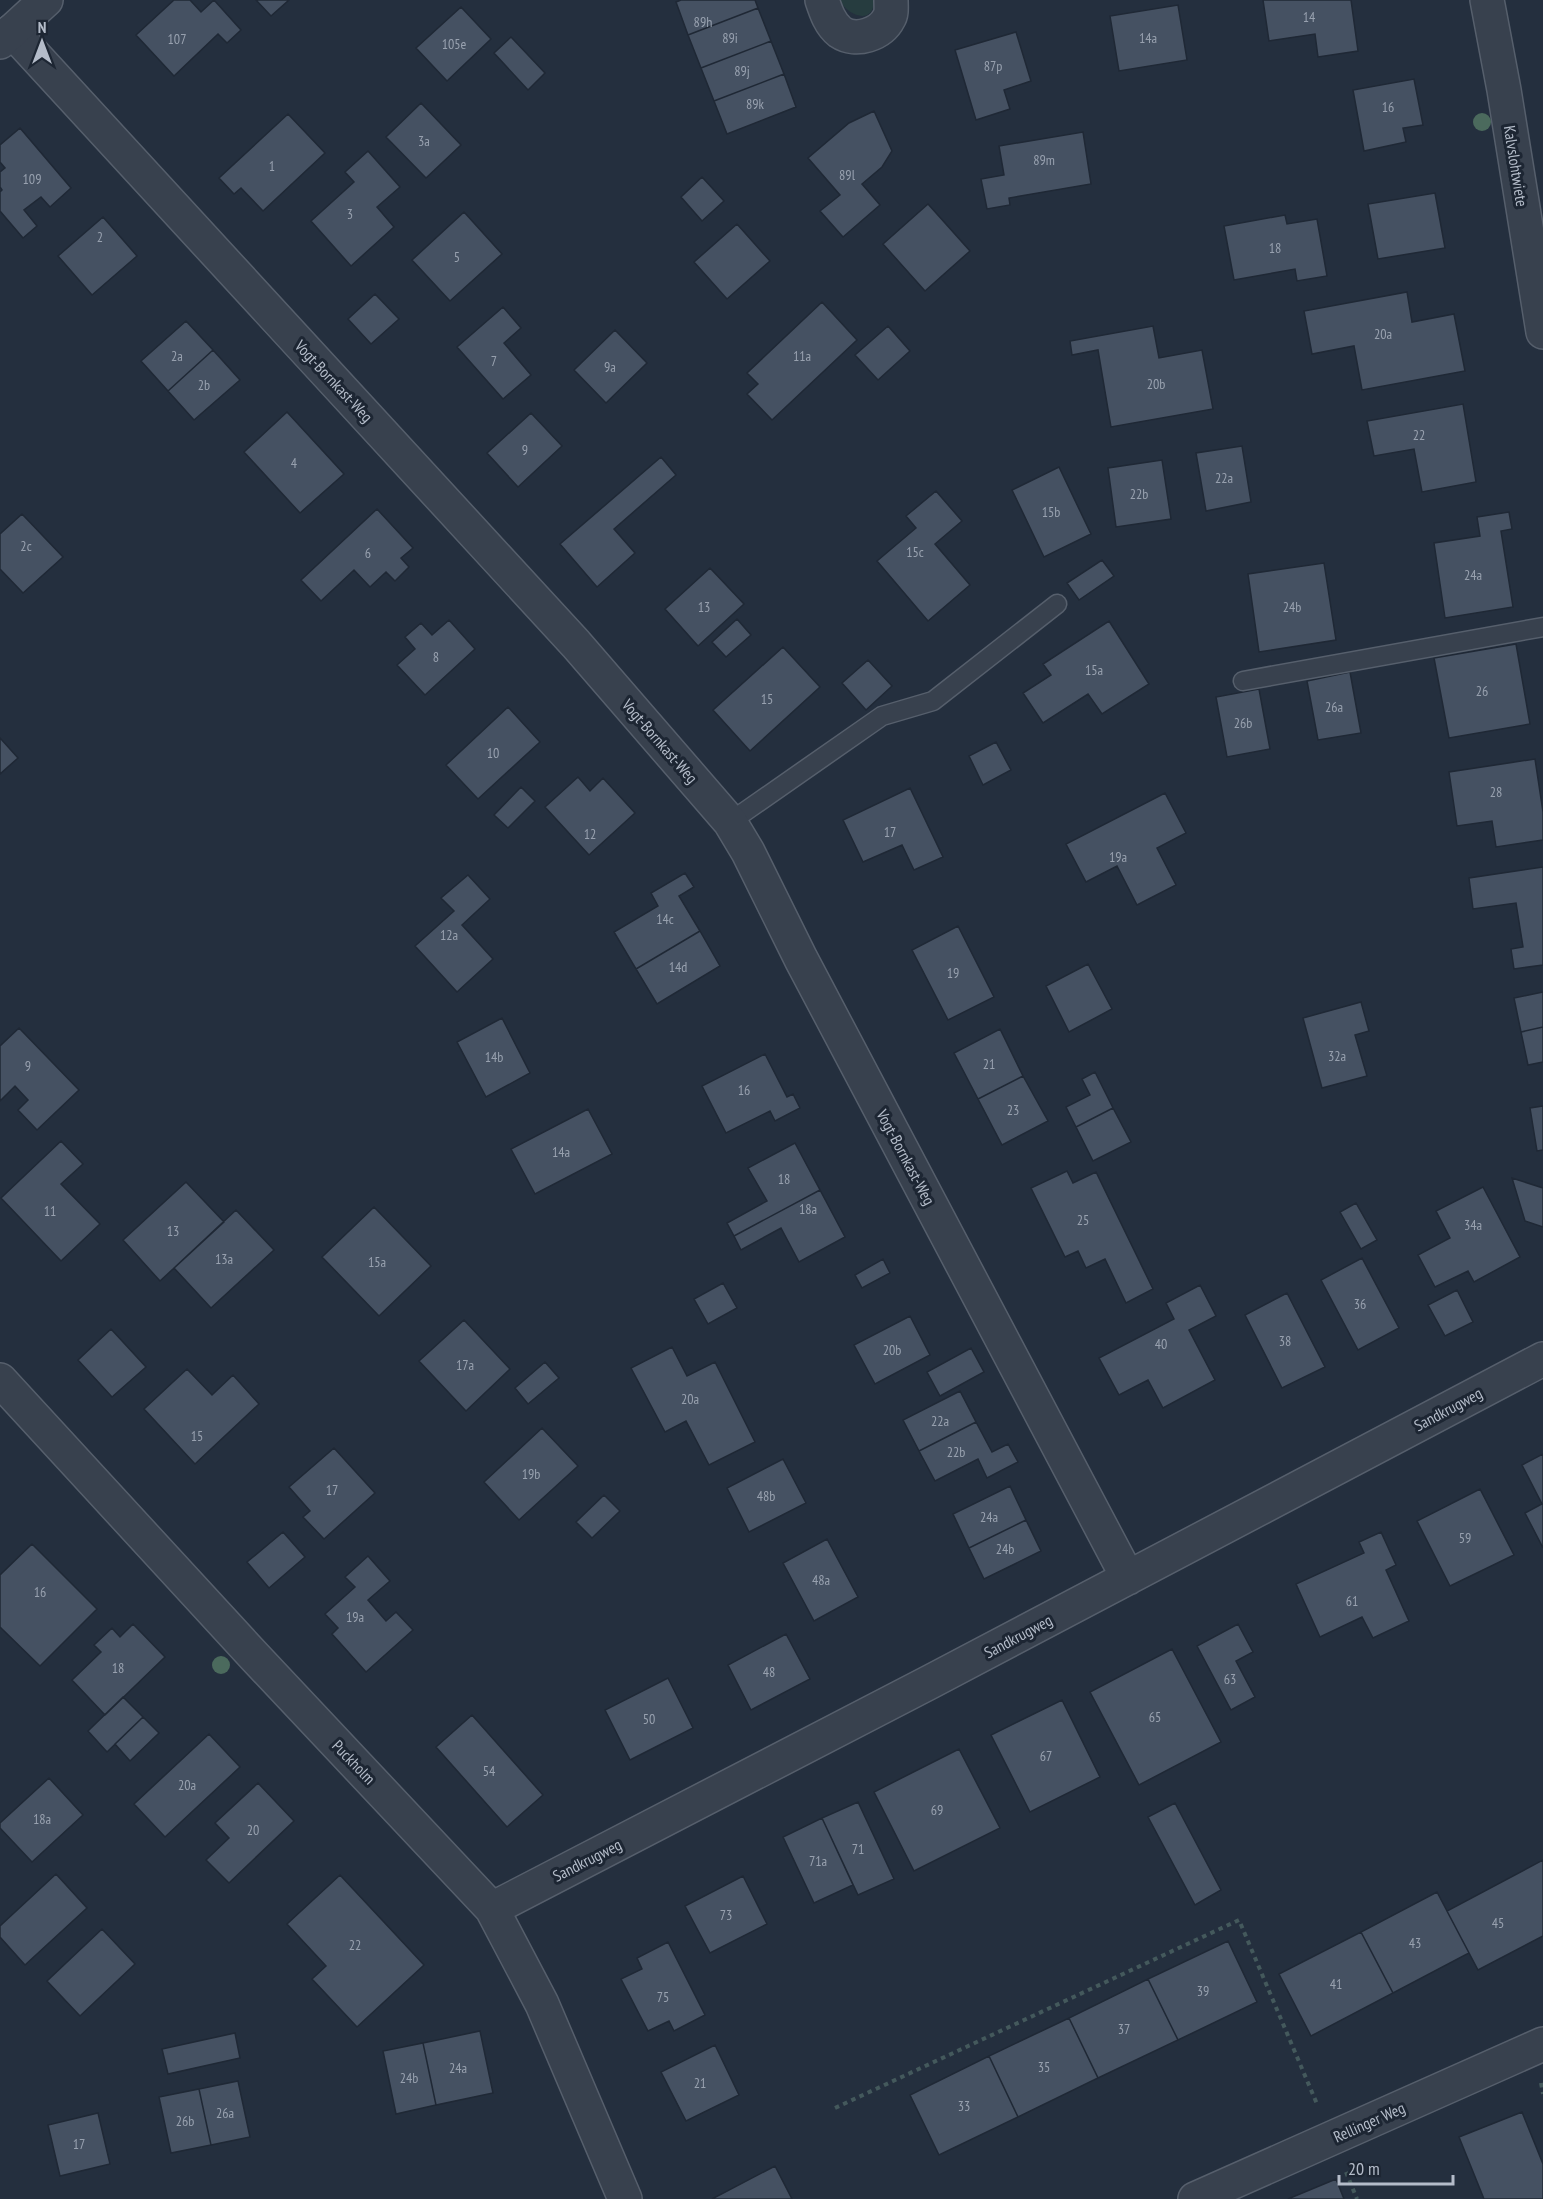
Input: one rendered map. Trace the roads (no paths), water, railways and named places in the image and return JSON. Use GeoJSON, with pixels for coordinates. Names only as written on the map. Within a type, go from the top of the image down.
{"type":"FeatureCollection","features":[{"type":"Feature","properties":{"kind":"street"},"geometry":{"type":"LineString","coordinates":[[6,36],[46,0]]}},
{"type":"Feature","properties":{"kind":"street"},"geometry":{"type":"LineString","coordinates":[[822,0],[829,20],[842,33],[861,37],[879,31],[890,17],[891,0]]}},
{"type":"Feature","properties":{"kind":"street","name":"Kalvslohtwiete"},"geometry":{"type":"LineString","coordinates":[[1487,0],[1543,332]]}},
{"type":"Feature","properties":{"kind":"street","name":"Vogt-Bornkast-Weg"},"geometry":{"type":"LineString","coordinates":[[6,36],[576,644],[730,822],[748,852],[801,958],[1128,1578]]}},
{"type":"Feature","properties":{"kind":"street","name":"Sandkrugweg"},"geometry":{"type":"LineString","coordinates":[[492,1910],[1543,1359]]}},
{"type":"Feature","properties":{"kind":"street","name":"Puckholm"},"geometry":{"type":"LineString","coordinates":[[0,1380],[492,1910],[542,2004],[625,2199]]}},
{"type":"Feature","properties":{"kind":"street","name":"Rellinger Weg"},"geometry":{"type":"LineString","coordinates":[[1195,2199],[1543,2044]]}},
{"type":"Feature","properties":{"kind":"lane"},"geometry":{"type":"LineString","coordinates":[[730,822],[882,716],[933,701],[1057,604]]}},
{"type":"Feature","properties":{"kind":"lane"},"geometry":{"type":"LineString","coordinates":[[1243,681],[1543,627]]}}]}
